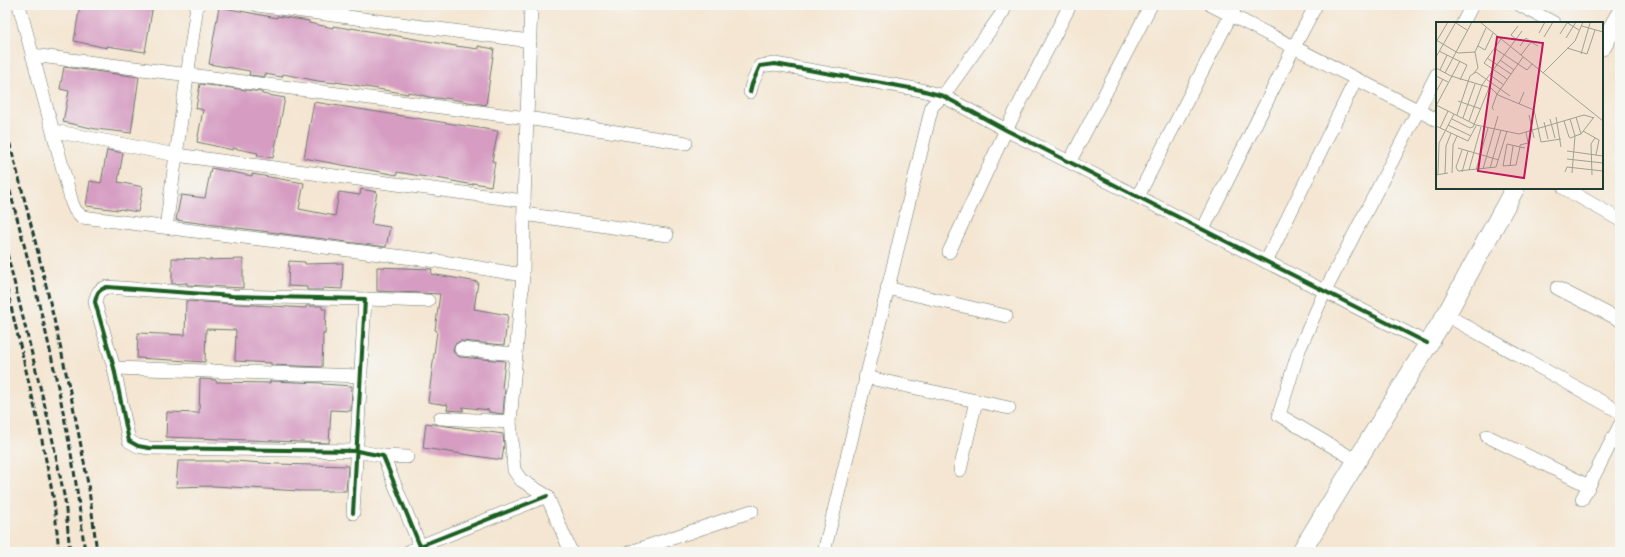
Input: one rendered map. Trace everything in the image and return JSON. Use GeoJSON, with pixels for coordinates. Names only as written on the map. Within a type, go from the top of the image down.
{"type":"FeatureCollection","features":[{"type":"Feature","properties":{"kind":"main road"},"geometry":{"type":"LineString","coordinates":[[1603,44],[1620,15]]}},
{"type":"Feature","properties":{"kind":"main road"},"geometry":{"type":"LineString","coordinates":[[1301,552],[1427,343],[1446,315],[1514,189]]}},
{"type":"Feature","properties":{"kind":"street"},"geometry":{"type":"LineString","coordinates":[[19,5],[54,131],[72,203],[75,210],[82,217],[437,261],[523,275]]}},
{"type":"Feature","properties":{"kind":"street"},"geometry":{"type":"LineString","coordinates":[[166,227],[197,5]]}},
{"type":"Feature","properties":{"kind":"street"},"geometry":{"type":"LineString","coordinates":[[257,5],[530,41]]}},
{"type":"Feature","properties":{"kind":"street"},"geometry":{"type":"LineString","coordinates":[[532,5],[524,201],[523,275],[510,422],[514,470],[521,480],[547,496],[572,552]]}},
{"type":"Feature","properties":{"kind":"street"},"geometry":{"type":"LineString","coordinates":[[824,552],[865,377],[932,106],[943,96],[1003,12],[1005,5]]}},
{"type":"Feature","properties":{"kind":"street"},"geometry":{"type":"LineString","coordinates":[[949,252],[1006,130],[1070,5]]}},
{"type":"Feature","properties":{"kind":"street"},"geometry":{"type":"LineString","coordinates":[[1070,161],[1151,5]]}},
{"type":"Feature","properties":{"kind":"street"},"geometry":{"type":"LineString","coordinates":[[1210,5],[1234,10],[1294,47],[1436,119]]}},
{"type":"Feature","properties":{"kind":"street"},"geometry":{"type":"LineString","coordinates":[[1203,229],[1316,5]]}},
{"type":"Feature","properties":{"kind":"street"},"geometry":{"type":"LineString","coordinates":[[1464,22],[1472,5]]}},
{"type":"Feature","properties":{"kind":"street"},"geometry":{"type":"LineString","coordinates":[[1520,5],[1552,22]]}},
{"type":"Feature","properties":{"kind":"street"},"geometry":{"type":"LineString","coordinates":[[1138,196],[1234,10]]}},
{"type":"Feature","properties":{"kind":"street"},"geometry":{"type":"LineString","coordinates":[[32,54],[527,118],[686,143]]}},
{"type":"Feature","properties":{"kind":"street"},"geometry":{"type":"LineString","coordinates":[[750,92],[760,66],[775,64],[921,90],[943,96],[1006,130],[1070,161],[1427,343]]}},
{"type":"Feature","properties":{"kind":"street"},"geometry":{"type":"LineString","coordinates":[[1357,461],[1279,415],[1299,350],[1325,291],[1436,76]]}},
{"type":"Feature","properties":{"kind":"street"},"geometry":{"type":"LineString","coordinates":[[1266,262],[1356,79]]}},
{"type":"Feature","properties":{"kind":"street"},"geometry":{"type":"LineString","coordinates":[[54,131],[176,155],[524,201]]}},
{"type":"Feature","properties":{"kind":"street"},"geometry":{"type":"LineString","coordinates":[[1566,189],[1620,220]]}},
{"type":"Feature","properties":{"kind":"street"},"geometry":{"type":"LineString","coordinates":[[524,214],[667,235]]}},
{"type":"Feature","properties":{"kind":"street"},"geometry":{"type":"LineString","coordinates":[[407,457],[383,456],[357,452],[149,448],[138,446],[129,442],[114,368],[95,302],[97,294],[100,290],[107,287],[232,296],[428,301]]}},
{"type":"Feature","properties":{"kind":"street"},"geometry":{"type":"LineString","coordinates":[[887,288],[1006,316]]}},
{"type":"Feature","properties":{"kind":"street"},"geometry":{"type":"LineString","coordinates":[[1557,288],[1620,320]]}},
{"type":"Feature","properties":{"kind":"street"},"geometry":{"type":"LineString","coordinates":[[353,513],[365,299]]}},
{"type":"Feature","properties":{"kind":"street"},"geometry":{"type":"LineString","coordinates":[[1446,315],[1620,412]]}},
{"type":"Feature","properties":{"kind":"street"},"geometry":{"type":"LineString","coordinates":[[461,349],[516,354]]}},
{"type":"Feature","properties":{"kind":"street"},"geometry":{"type":"LineString","coordinates":[[114,368],[361,376]]}},
{"type":"Feature","properties":{"kind":"street"},"geometry":{"type":"LineString","coordinates":[[865,377],[1009,408]]}},
{"type":"Feature","properties":{"kind":"street"},"geometry":{"type":"LineString","coordinates":[[960,470],[976,401]]}},
{"type":"Feature","properties":{"kind":"street"},"geometry":{"type":"LineString","coordinates":[[440,418],[510,422]]}},
{"type":"Feature","properties":{"kind":"street"},"geometry":{"type":"LineString","coordinates":[[1582,499],[1620,425]]}},
{"type":"Feature","properties":{"kind":"street"},"geometry":{"type":"LineString","coordinates":[[1487,436],[1589,486]]}},
{"type":"Feature","properties":{"kind":"street"},"geometry":{"type":"LineString","coordinates":[[383,456],[422,549]]}},
{"type":"Feature","properties":{"kind":"street"},"geometry":{"type":"LineString","coordinates":[[408,552],[422,549],[547,496]]}},
{"type":"Feature","properties":{"kind":"street"},"geometry":{"type":"LineString","coordinates":[[631,552],[752,511]]}},
{"type":"Feature","properties":{"kind":"building"},"geometry":{"type":"Polygon","coordinates":[[[80,5],[153,5],[145,52],[107,46],[107,48],[74,41],[80,5]]]}},
{"type":"Feature","properties":{"kind":"building"},"geometry":{"type":"Polygon","coordinates":[[[219,7],[277,18],[277,16],[309,21],[309,23],[333,28],[333,26],[351,28],[456,46],[478,49],[478,46],[494,49],[486,105],[445,98],[429,97],[408,92],[408,94],[336,82],[318,81],[283,74],[282,77],[265,74],[265,77],[249,75],[250,71],[209,64],[219,7]]]}},
{"type":"Feature","properties":{"kind":"building"},"geometry":{"type":"Polygon","coordinates":[[[64,67],[139,77],[131,133],[96,129],[63,122],[69,91],[60,89],[64,67]]]}},
{"type":"Feature","properties":{"kind":"building"},"geometry":{"type":"Polygon","coordinates":[[[200,84],[262,92],[262,94],[285,98],[273,158],[257,155],[258,153],[233,148],[233,150],[197,142],[203,110],[196,108],[200,84]]]}},
{"type":"Feature","properties":{"kind":"building"},"geometry":{"type":"Polygon","coordinates":[[[314,102],[498,131],[492,161],[495,162],[491,186],[473,183],[473,185],[397,172],[397,175],[304,158],[314,102]]]}},
{"type":"Feature","properties":{"kind":"building"},"geometry":{"type":"Polygon","coordinates":[[[107,150],[123,153],[118,182],[143,187],[138,212],[86,206],[90,181],[101,183],[107,150]]]}},
{"type":"Feature","properties":{"kind":"building"},"geometry":{"type":"Polygon","coordinates":[[[211,168],[252,176],[252,174],[304,183],[299,209],[335,216],[339,192],[360,195],[361,189],[377,192],[371,224],[390,227],[386,247],[176,220],[181,195],[205,198],[211,168]]]}},
{"type":"Feature","properties":{"kind":"building"},"geometry":{"type":"Polygon","coordinates":[[[172,258],[205,260],[243,259],[243,288],[187,285],[187,283],[172,284],[172,258]]]}},
{"type":"Feature","properties":{"kind":"building"},"geometry":{"type":"Polygon","coordinates":[[[289,261],[305,262],[305,264],[343,263],[342,289],[323,288],[323,290],[307,290],[307,287],[288,286],[289,261]]]}},
{"type":"Feature","properties":{"kind":"building"},"geometry":{"type":"Polygon","coordinates":[[[377,267],[432,269],[431,274],[478,282],[474,309],[508,315],[504,345],[461,341],[455,344],[453,349],[454,353],[460,357],[505,361],[502,388],[505,389],[503,414],[489,412],[489,410],[463,407],[463,411],[447,410],[448,405],[428,402],[440,294],[377,291],[377,267]]]}},
{"type":"Feature","properties":{"kind":"building"},"geometry":{"type":"Polygon","coordinates":[[[186,301],[306,308],[306,306],[322,306],[322,309],[326,309],[325,334],[323,334],[322,367],[271,365],[271,363],[235,361],[236,330],[206,329],[205,362],[137,358],[138,333],[185,335],[186,301]]]}},
{"type":"Feature","properties":{"kind":"building"},"geometry":{"type":"Polygon","coordinates":[[[200,379],[216,380],[216,382],[270,383],[270,381],[352,386],[351,411],[331,410],[329,443],[166,437],[167,412],[199,413],[200,379]]]}},
{"type":"Feature","properties":{"kind":"building"},"geometry":{"type":"Polygon","coordinates":[[[426,423],[503,434],[504,445],[502,460],[423,448],[426,423]]]}},
{"type":"Feature","properties":{"kind":"building"},"geometry":{"type":"Polygon","coordinates":[[[178,461],[234,461],[348,466],[346,491],[300,491],[214,486],[176,487],[178,461]]]}},
{"type":"Feature","properties":{"kind":"railway"},"geometry":{"type":"LineString","coordinates":[[5,126],[38,251],[58,335],[86,473],[97,552]]}},
{"type":"Feature","properties":{"kind":"railway"},"geometry":{"type":"LineString","coordinates":[[5,173],[33,281],[59,391],[75,476],[85,552]]}},
{"type":"Feature","properties":{"kind":"railway"},"geometry":{"type":"LineString","coordinates":[[5,245],[50,427],[65,500],[70,552]]}},
{"type":"Feature","properties":{"kind":"railway"},"geometry":{"type":"LineString","coordinates":[[5,281],[40,430],[54,501],[59,552]]}},
{"type":"Feature","properties":{"kind":"cycle path"},"geometry":{"type":"LineString","coordinates":[[750,92],[760,66],[775,64],[921,90],[943,96],[1006,130],[1427,343]]}},
{"type":"Feature","properties":{"kind":"cycle path"},"geometry":{"type":"LineString","coordinates":[[353,513],[365,299],[232,296],[107,287],[98,292],[95,302],[114,368],[129,441],[138,446],[149,448],[357,451],[383,456],[420,546],[547,496]]}}]}
